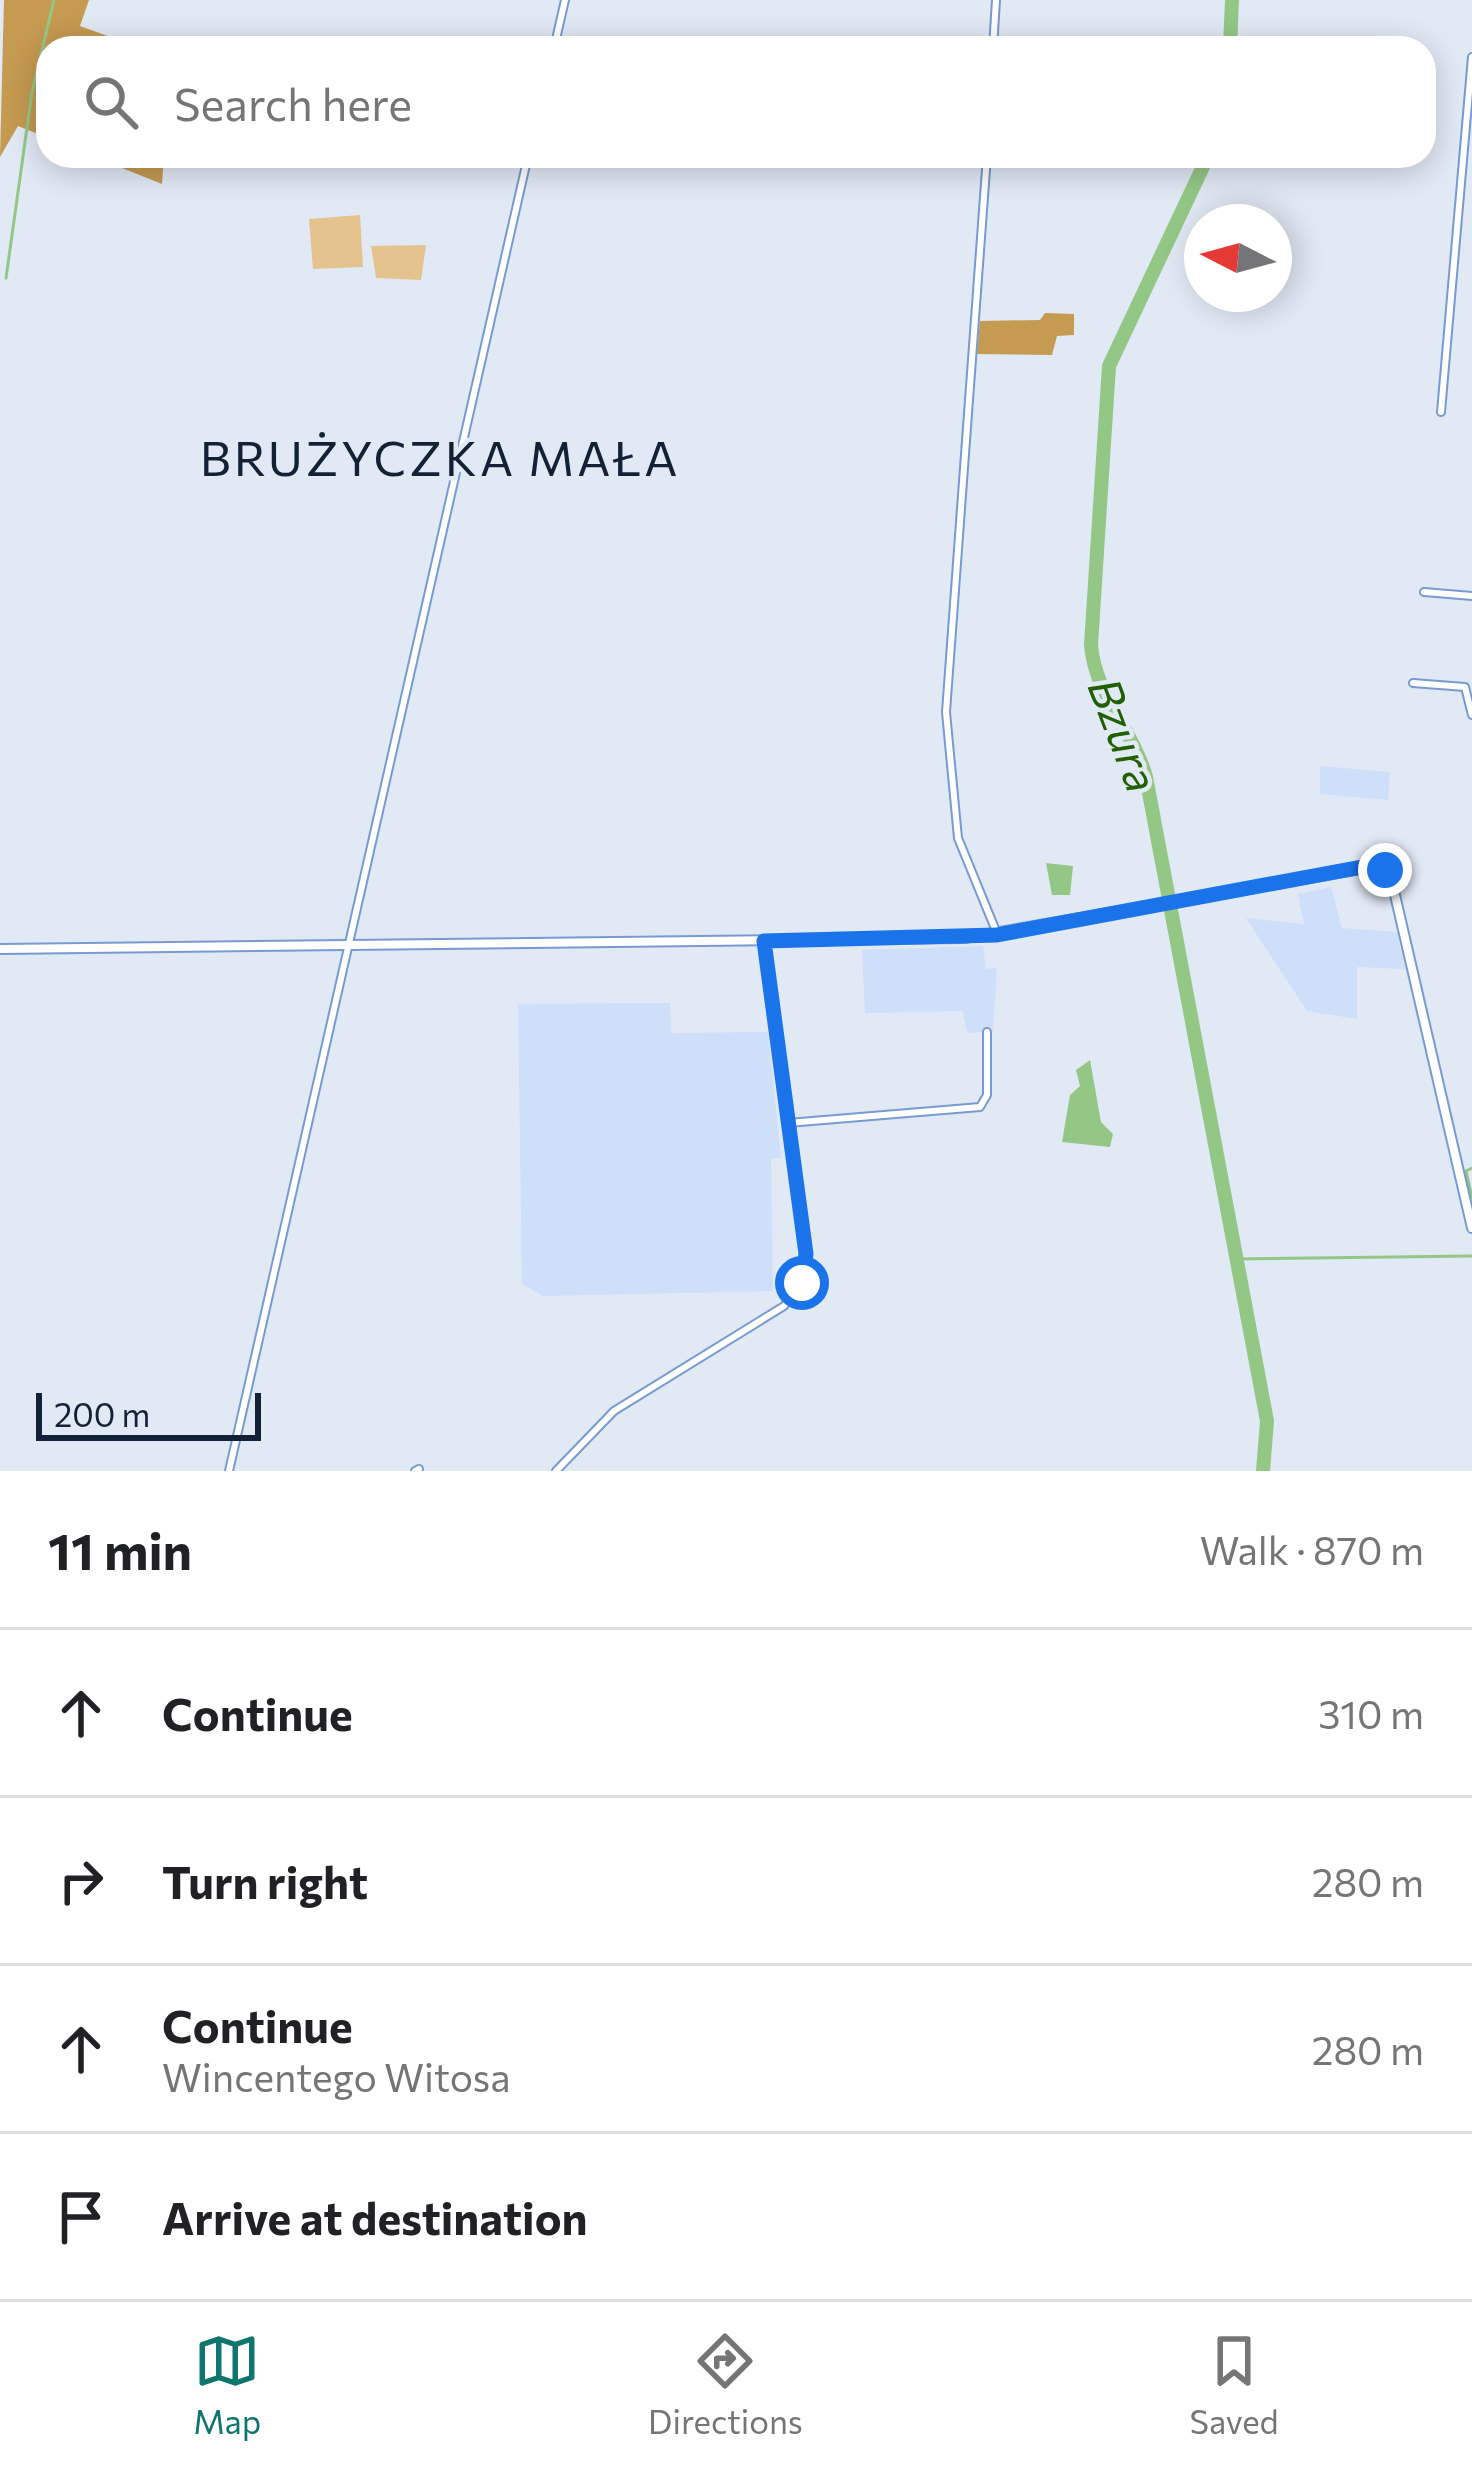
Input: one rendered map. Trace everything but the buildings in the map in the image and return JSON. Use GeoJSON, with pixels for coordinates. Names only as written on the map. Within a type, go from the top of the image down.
{"type":"FeatureCollection","features":[{"type":"Feature","properties":{"kind":"street"},"geometry":{"type":"LineString","coordinates":[[557,36],[566,0]]}},
{"type":"Feature","properties":{"kind":"street"},"geometry":{"type":"LineString","coordinates":[[994,36],[996,0]]}},
{"type":"Feature","properties":{"kind":"street"},"geometry":{"type":"LineString","coordinates":[[1441,412],[1472,57]]}},
{"type":"Feature","properties":{"kind":"street"},"geometry":{"type":"LineString","coordinates":[[229,1471],[352,947],[525,168]]}},
{"type":"Feature","properties":{"kind":"street"},"geometry":{"type":"LineString","coordinates":[[986,168],[946,712],[958,838],[997,935]]}},
{"type":"Feature","properties":{"kind":"street"},"geometry":{"type":"LineString","coordinates":[[1424,592],[1472,596]]}},
{"type":"Feature","properties":{"kind":"street"},"geometry":{"type":"LineString","coordinates":[[1413,683],[1465,687],[1472,715]]}},
{"type":"Feature","properties":{"kind":"street"},"geometry":{"type":"LineString","coordinates":[[0,950],[997,935],[1367,866],[1385,870],[1472,1228]]}},
{"type":"Feature","properties":{"kind":"street"},"geometry":{"type":"LineString","coordinates":[[556,1471],[614,1411],[710,1355],[796,1294],[806,1261],[764,941]]}},
{"type":"Feature","properties":{"kind":"street"},"geometry":{"type":"LineString","coordinates":[[788,1123],[980,1107],[987,1095],[987,1032]]}},
{"type":"Feature","properties":{"kind":"shaded area"},"geometry":{"type":"Polygon","coordinates":[[[4,0],[89,0],[80,26],[108,36],[36,36],[36,133],[18,126],[0,157],[4,0]]]}},
{"type":"Feature","properties":{"kind":"shaded area"},"geometry":{"type":"Polygon","coordinates":[[[122,168],[163,168],[162,184],[122,168]]]}},
{"type":"Feature","properties":{"kind":"shaded area"},"geometry":{"type":"Polygon","coordinates":[[[360,215],[363,267],[313,269],[309,219],[360,215]]]}},
{"type":"Feature","properties":{"kind":"shaded area"},"geometry":{"type":"Polygon","coordinates":[[[426,245],[421,280],[376,278],[371,246],[426,245]]]}},
{"type":"Feature","properties":{"kind":"shaded area"},"geometry":{"type":"Polygon","coordinates":[[[1045,313],[1074,314],[1074,335],[1057,336],[1052,355],[977,354],[980,321],[1040,320],[1045,313]]]}},
{"type":"Feature","properties":{"kind":"shaded area"},"geometry":{"type":"Polygon","coordinates":[[[1320,766],[1390,772],[1388,800],[1320,794],[1320,766]]]}},
{"type":"Feature","properties":{"kind":"shaded area"},"geometry":{"type":"Polygon","coordinates":[[[1046,863],[1073,866],[1070,895],[1052,895],[1046,863]]]}},
{"type":"Feature","properties":{"kind":"shaded area"},"geometry":{"type":"Polygon","coordinates":[[[1331,887],[1342,928],[1397,932],[1405,969],[1357,967],[1357,1019],[1307,1011],[1246,918],[1304,924],[1298,894],[1331,887]]]}},
{"type":"Feature","properties":{"kind":"shaded area"},"geometry":{"type":"Polygon","coordinates":[[[983,946],[986,969],[997,968],[993,1031],[967,1033],[963,1011],[865,1013],[862,950],[983,946]]]}},
{"type":"Feature","properties":{"kind":"shaded area"},"geometry":{"type":"Polygon","coordinates":[[[670,1003],[671,1033],[768,1032],[781,1158],[771,1159],[773,1291],[543,1296],[522,1284],[518,1004],[670,1003]]]}},
{"type":"Feature","properties":{"kind":"shaded area"},"geometry":{"type":"Polygon","coordinates":[[[1090,1060],[1101,1122],[1113,1134],[1110,1147],[1062,1142],[1070,1095],[1080,1086],[1076,1070],[1090,1060]]]}},
{"type":"Feature","properties":{"kind":"waterway"},"geometry":{"type":"LineString","coordinates":[[45,36],[54,0]]}},
{"type":"Feature","properties":{"kind":"waterway","name":"Bzura"},"geometry":{"type":"LineString","coordinates":[[1230,36],[1232,0]]}},
{"type":"Feature","properties":{"kind":"waterway"},"geometry":{"type":"LineString","coordinates":[[6,278],[36,75]]}},
{"type":"Feature","properties":{"kind":"waterway","name":"Bzura"},"geometry":{"type":"LineString","coordinates":[[1202,168],[1109,366],[1091,645],[1099,680],[1146,777],[1267,1421],[1263,1471]]}},
{"type":"Feature","properties":{"kind":"waterway"},"geometry":{"type":"LineString","coordinates":[[1472,1168],[1466,1171],[1472,1198]]}},
{"type":"Feature","properties":{"kind":"waterway"},"geometry":{"type":"LineString","coordinates":[[1236,1259],[1472,1256]]}},
{"type":"Feature","properties":{"kind":"district","name":"BRUŻYCZKA MAŁA"},"geometry":{"type":"Point","coordinates":[440,459]}},
{"type":"Feature","properties":{"kind":"route"},"geometry":{"type":"LineString","coordinates":[[802,1283],[806,1254],[764,941],[997,935],[1367,866],[1385,870]]}}]}
